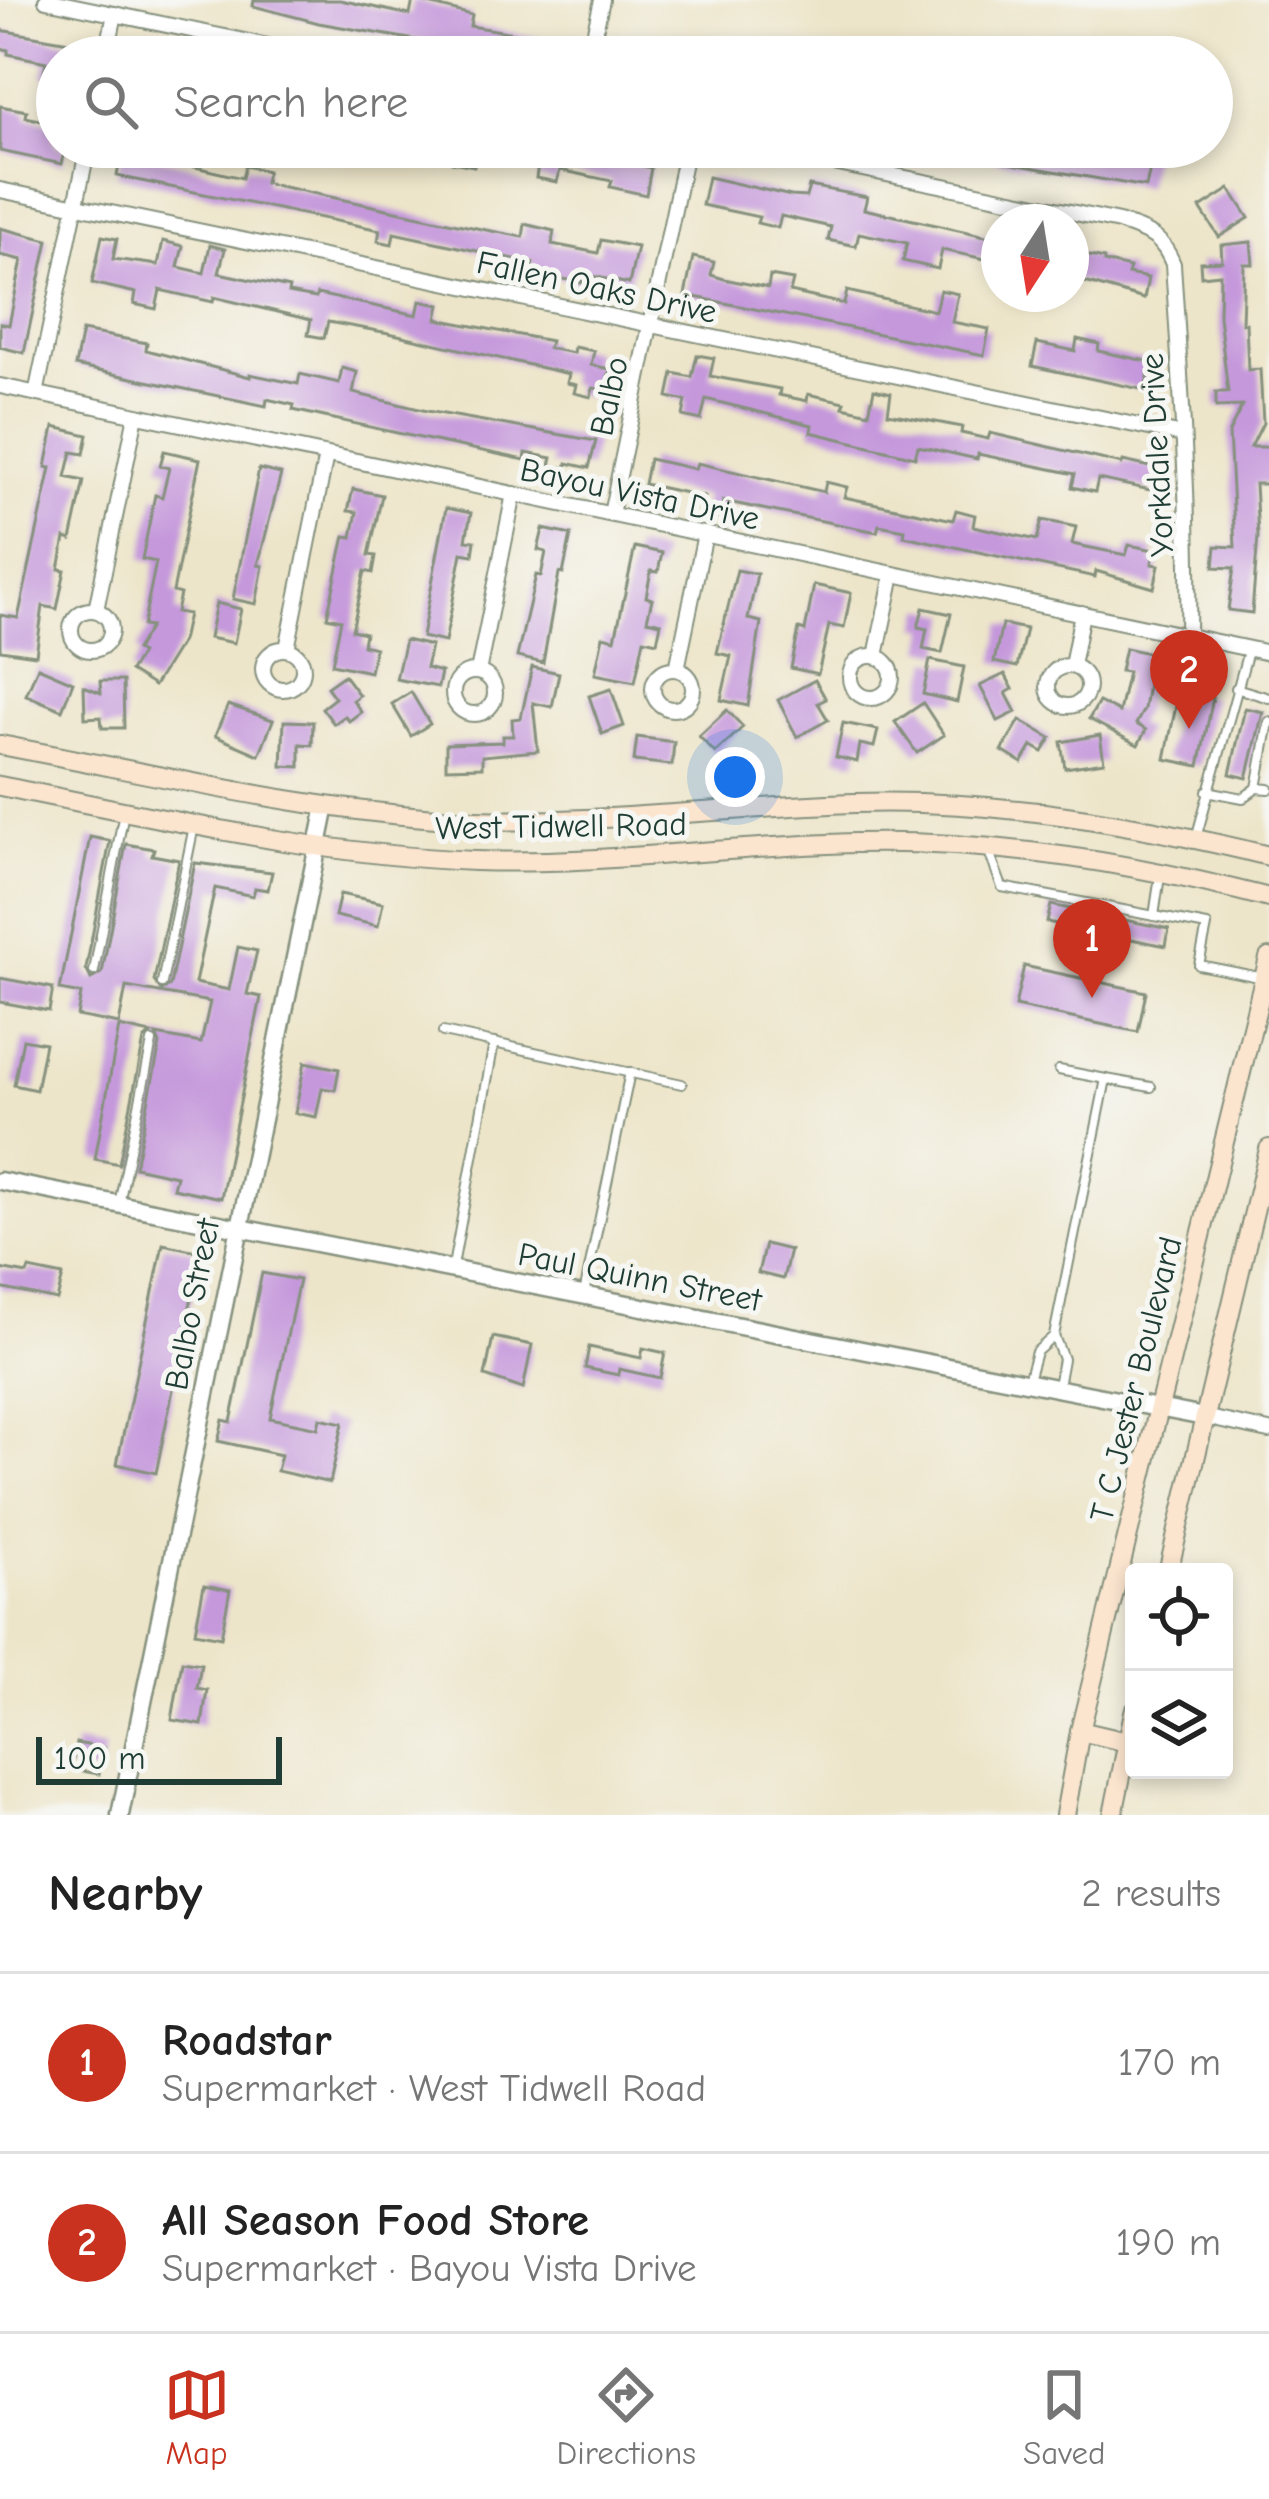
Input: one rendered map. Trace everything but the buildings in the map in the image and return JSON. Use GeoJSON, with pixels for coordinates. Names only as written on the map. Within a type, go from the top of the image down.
{"type":"FeatureCollection","features":[{"type":"Feature","properties":{"kind":"main road","name":"West Tidwell Road"},"geometry":{"type":"LineString","coordinates":[[0,745],[326,806],[477,820],[859,803],[1010,809],[1069,815],[1269,856]]}},
{"type":"Feature","properties":{"kind":"main road","name":"West Tidwell Road"},"geometry":{"type":"LineString","coordinates":[[0,786],[318,847],[476,861],[540,862],[859,843],[997,848],[1161,872],[1269,898]]}},
{"type":"Feature","properties":{"kind":"main road"},"geometry":{"type":"LineString","coordinates":[[997,848],[1010,809]]}},
{"type":"Feature","properties":{"kind":"main road"},"geometry":{"type":"LineString","coordinates":[[660,815],[662,854]]}},
{"type":"Feature","properties":{"kind":"main road","name":"T C Jester Boulevard"},"geometry":{"type":"LineString","coordinates":[[1065,1815],[1080,1731],[1269,958]]}},
{"type":"Feature","properties":{"kind":"main road"},"geometry":{"type":"LineString","coordinates":[[1170,1563],[1269,1149]]}},
{"type":"Feature","properties":{"kind":"main road"},"geometry":{"type":"LineString","coordinates":[[1080,1731],[1125,1742]]}},
{"type":"Feature","properties":{"kind":"main road"},"geometry":{"type":"LineString","coordinates":[[1113,1815],[1125,1752]]}},
{"type":"Feature","properties":{"kind":"street"},"geometry":{"type":"LineString","coordinates":[[46,0],[220,36]]}},
{"type":"Feature","properties":{"kind":"street"},"geometry":{"type":"LineString","coordinates":[[594,36],[602,0]]}},
{"type":"Feature","properties":{"kind":"street"},"geometry":{"type":"LineString","coordinates":[[110,36],[115,14]]}},
{"type":"Feature","properties":{"kind":"street"},"geometry":{"type":"LineString","coordinates":[[36,394],[84,168]]}},
{"type":"Feature","properties":{"kind":"street","name":"Balbo"},"geometry":{"type":"LineString","coordinates":[[611,514],[683,168]]}},
{"type":"Feature","properties":{"kind":"street","name":"Yorkdale Drive"},"geometry":{"type":"LineString","coordinates":[[858,168],[1119,222],[1152,234],[1166,245],[1174,273],[1190,547],[1188,635]]}},
{"type":"Feature","properties":{"kind":"street","name":"Fallen Oaks Drive"},"geometry":{"type":"LineString","coordinates":[[0,190],[1183,435]]}},
{"type":"Feature","properties":{"kind":"street","name":"Bayou Vista Drive"},"geometry":{"type":"LineString","coordinates":[[0,386],[1269,653]]}},
{"type":"Feature","properties":{"kind":"street"},"geometry":{"type":"LineString","coordinates":[[96,610],[136,416]]}},
{"type":"Feature","properties":{"kind":"street"},"geometry":{"type":"LineString","coordinates":[[287,649],[326,455]]}},
{"type":"Feature","properties":{"kind":"street"},"geometry":{"type":"LineString","coordinates":[[478,672],[514,494]]}},
{"type":"Feature","properties":{"kind":"street"},"geometry":{"type":"LineString","coordinates":[[677,669],[705,534]]}},
{"type":"Feature","properties":{"kind":"street"},"geometry":{"type":"LineString","coordinates":[[875,656],[893,574]]}},
{"type":"Feature","properties":{"kind":"street"},"geometry":{"type":"LineString","coordinates":[[1072,666],[1082,613]]}},
{"type":"Feature","properties":{"kind":"street","name":"Balbo Street"},"geometry":{"type":"LineString","coordinates":[[120,1815],[326,806]]}},
{"type":"Feature","properties":{"kind":"street","name":"Paul Quinn Street"},"geometry":{"type":"LineString","coordinates":[[0,1181],[1269,1431]]}},
{"type":"Feature","properties":{"kind":"lane"},"geometry":{"type":"LineString","coordinates":[[1196,839],[1249,649]]}},
{"type":"Feature","properties":{"kind":"lane"},"geometry":{"type":"LineString","coordinates":[[1236,688],[1269,698]]}},
{"type":"Feature","properties":{"kind":"lane"},"geometry":{"type":"LineString","coordinates":[[1257,788],[1269,722]]}},
{"type":"Feature","properties":{"kind":"lane"},"geometry":{"type":"LineString","coordinates":[[1207,790],[1243,798],[1257,788],[1269,789]]}},
{"type":"Feature","properties":{"kind":"lane"},"geometry":{"type":"LineString","coordinates":[[94,971],[124,811]]}},
{"type":"Feature","properties":{"kind":"lane"},"geometry":{"type":"LineString","coordinates":[[162,983],[194,824]]}},
{"type":"Feature","properties":{"kind":"lane"},"geometry":{"type":"LineString","coordinates":[[997,848],[1002,887],[1207,926],[1199,965],[1264,978]]}},
{"type":"Feature","properties":{"kind":"lane"},"geometry":{"type":"LineString","coordinates":[[1154,916],[1161,872]]}},
{"type":"Feature","properties":{"kind":"lane"},"geometry":{"type":"LineString","coordinates":[[443,1032],[682,1084]]}},
{"type":"Feature","properties":{"kind":"lane"},"geometry":{"type":"LineString","coordinates":[[119,1204],[152,1042]]}},
{"type":"Feature","properties":{"kind":"lane"},"geometry":{"type":"LineString","coordinates":[[452,1270],[494,1043]]}},
{"type":"Feature","properties":{"kind":"lane"},"geometry":{"type":"LineString","coordinates":[[1059,1070],[1151,1087]]}},
{"type":"Feature","properties":{"kind":"lane"},"geometry":{"type":"LineString","coordinates":[[584,1295],[630,1072]]}},
{"type":"Feature","properties":{"kind":"lane"},"geometry":{"type":"LineString","coordinates":[[1057,1388],[1063,1359],[1054,1336],[1106,1079]]}},
{"type":"Feature","properties":{"kind":"lane"},"geometry":{"type":"LineString","coordinates":[[1028,1382],[1036,1352],[1054,1336]]}},
{"type":"Feature","properties":{"kind":"place","name":"All Season Food Store"},"geometry":{"type":"Point","coordinates":[1189,729]}},
{"type":"Feature","properties":{"kind":"place","name":"Roadstar"},"geometry":{"type":"Point","coordinates":[1092,998]}}]}
